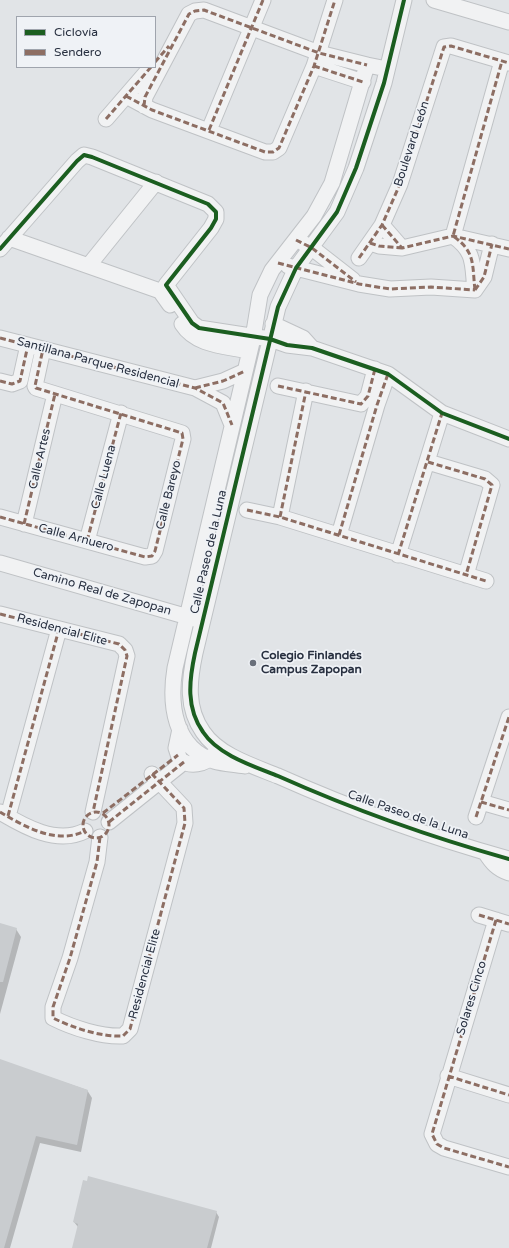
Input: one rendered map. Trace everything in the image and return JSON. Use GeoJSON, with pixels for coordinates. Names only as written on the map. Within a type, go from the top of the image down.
{"type":"FeatureCollection","features":[{"type":"Feature","properties":{"kind":"street"},"geometry":{"type":"LineString","coordinates":[[210,130],[263,0]]}},
{"type":"Feature","properties":{"kind":"street"},"geometry":{"type":"LineString","coordinates":[[126,96],[144,106],[265,152],[273,152],[279,148],[316,59],[335,0]]}},
{"type":"Feature","properties":{"kind":"street","name":"Calle Paseo de la Luna"},"geometry":{"type":"LineString","coordinates":[[404,0],[384,83],[356,168],[337,212],[296,268],[278,307],[192,670],[191,706],[195,720],[213,753],[223,763],[257,767],[331,800],[509,859]]}},
{"type":"Feature","properties":{"kind":"street"},"geometry":{"type":"LineString","coordinates":[[434,0],[509,22]]}},
{"type":"Feature","properties":{"kind":"street"},"geometry":{"type":"LineString","coordinates":[[144,106],[145,97],[188,14],[195,11],[204,10],[251,27],[362,82]]}},
{"type":"Feature","properties":{"kind":"street"},"geometry":{"type":"LineString","coordinates":[[156,61],[176,37]]}},
{"type":"Feature","properties":{"kind":"street","name":"Boulevard León"},"geometry":{"type":"LineString","coordinates":[[382,225],[400,184],[444,47],[450,46],[505,62]]}},
{"type":"Feature","properties":{"kind":"street"},"geometry":{"type":"LineString","coordinates":[[316,59],[387,69]]}},
{"type":"Feature","properties":{"kind":"street"},"geometry":{"type":"LineString","coordinates":[[453,236],[505,62]]}},
{"type":"Feature","properties":{"kind":"street","name":"Calle Paseo de la Luna"},"geometry":{"type":"LineString","coordinates":[[213,753],[194,749],[180,729],[172,699],[172,683],[245,371],[260,295],[278,263],[314,216],[332,183],[367,65]]}},
{"type":"Feature","properties":{"kind":"street"},"geometry":{"type":"LineString","coordinates":[[106,119],[149,68]]}},
{"type":"Feature","properties":{"kind":"street"},"geometry":{"type":"LineString","coordinates":[[251,344],[199,328],[192,323],[166,284],[211,228],[216,219],[216,212],[208,204],[156,182],[84,155],[5,244],[88,265],[160,291],[184,328],[192,336],[202,342],[251,344],[270,339],[287,345],[312,348],[382,371],[442,413],[509,439]]}},
{"type":"Feature","properties":{"kind":"street"},"geometry":{"type":"LineString","coordinates":[[88,265],[156,182]]}},
{"type":"Feature","properties":{"kind":"street"},"geometry":{"type":"LineString","coordinates":[[359,258],[382,225],[402,248]]}},
{"type":"Feature","properties":{"kind":"street"},"geometry":{"type":"LineString","coordinates":[[453,236],[465,244],[470,254],[474,290]]}},
{"type":"Feature","properties":{"kind":"street"},"geometry":{"type":"LineString","coordinates":[[370,243],[379,246],[402,248],[453,236],[509,249]]}},
{"type":"Feature","properties":{"kind":"street"},"geometry":{"type":"LineString","coordinates":[[296,240],[312,248],[359,284]]}},
{"type":"Feature","properties":{"kind":"street"},"geometry":{"type":"LineString","coordinates":[[474,290],[484,277],[492,244]]}},
{"type":"Feature","properties":{"kind":"street"},"geometry":{"type":"LineString","coordinates":[[278,263],[359,284],[390,288],[430,287],[474,290]]}},
{"type":"Feature","properties":{"kind":"street"},"geometry":{"type":"LineString","coordinates":[[274,324],[304,338],[312,348]]}},
{"type":"Feature","properties":{"kind":"street","name":"Santillana Parque Residencial"},"geometry":{"type":"LineString","coordinates":[[0,338],[195,388]]}},
{"type":"Feature","properties":{"kind":"street"},"geometry":{"type":"LineString","coordinates":[[0,381],[12,384],[20,381],[28,345]]}},
{"type":"Feature","properties":{"kind":"street"},"geometry":{"type":"LineString","coordinates":[[43,349],[35,386],[39,390],[120,413]]}},
{"type":"Feature","properties":{"kind":"street"},"geometry":{"type":"LineString","coordinates":[[195,388],[223,381],[245,371]]}},
{"type":"Feature","properties":{"kind":"street"},"geometry":{"type":"LineString","coordinates":[[278,386],[361,404],[368,396],[382,371]]}},
{"type":"Feature","properties":{"kind":"street"},"geometry":{"type":"LineString","coordinates":[[339,536],[377,405],[382,371]]}},
{"type":"Feature","properties":{"kind":"street"},"geometry":{"type":"LineString","coordinates":[[195,388],[223,403],[232,425]]}},
{"type":"Feature","properties":{"kind":"street"},"geometry":{"type":"LineString","coordinates":[[280,517],[306,391]]}},
{"type":"Feature","properties":{"kind":"street","name":"Calle Artes"},"geometry":{"type":"LineString","coordinates":[[24,524],[55,394]]}},
{"type":"Feature","properties":{"kind":"street","name":"Calle Bareyo"},"geometry":{"type":"LineString","coordinates":[[120,413],[182,433],[183,439],[152,556]]}},
{"type":"Feature","properties":{"kind":"street","name":"Calle Luena"},"geometry":{"type":"LineString","coordinates":[[87,540],[120,413]]}},
{"type":"Feature","properties":{"kind":"street"},"geometry":{"type":"LineString","coordinates":[[398,555],[442,413]]}},
{"type":"Feature","properties":{"kind":"street"},"geometry":{"type":"LineString","coordinates":[[428,462],[485,479],[492,485],[466,575]]}},
{"type":"Feature","properties":{"kind":"street"},"geometry":{"type":"LineString","coordinates":[[214,500],[231,505]]}},
{"type":"Feature","properties":{"kind":"street"},"geometry":{"type":"LineString","coordinates":[[247,510],[280,517],[398,555],[486,581]]}},
{"type":"Feature","properties":{"kind":"street","name":"Calle Arnuero"},"geometry":{"type":"LineString","coordinates":[[0,517],[145,557],[152,556]]}},
{"type":"Feature","properties":{"kind":"street","name":"Camino Real de Zapopan"},"geometry":{"type":"LineString","coordinates":[[0,563],[203,621]]}},
{"type":"Feature","properties":{"kind":"street","name":"Residencial Elite"},"geometry":{"type":"LineString","coordinates":[[0,614],[119,644],[125,650],[127,656],[102,816]]}},
{"type":"Feature","properties":{"kind":"street"},"geometry":{"type":"LineString","coordinates":[[59,629],[4,814],[47,834],[58,836],[76,835],[85,830]]}},
{"type":"Feature","properties":{"kind":"street"},"geometry":{"type":"LineString","coordinates":[[476,817],[509,717]]}},
{"type":"Feature","properties":{"kind":"street"},"geometry":{"type":"LineString","coordinates":[[180,729],[176,744],[181,759],[191,764],[213,753]]}},
{"type":"Feature","properties":{"kind":"street"},"geometry":{"type":"LineString","coordinates":[[102,816],[108,831],[100,837],[91,836],[85,830],[84,822],[86,817],[102,816],[181,759]]}},
{"type":"Feature","properties":{"kind":"street","name":"Residencial Elite"},"geometry":{"type":"LineString","coordinates":[[100,837],[97,862],[70,958],[53,1007],[53,1018],[63,1023],[111,1036],[123,1036],[130,1029],[185,823],[184,808],[155,778]]}},
{"type":"Feature","properties":{"kind":"street"},"geometry":{"type":"LineString","coordinates":[[481,802],[509,810]]}},
{"type":"Feature","properties":{"kind":"street"},"geometry":{"type":"LineString","coordinates":[[485,852],[494,865],[509,873]]}},
{"type":"Feature","properties":{"kind":"street","name":"Solares Cinco"},"geometry":{"type":"LineString","coordinates":[[479,915],[502,922],[448,1076],[433,1127],[434,1140],[444,1148],[509,1167]]}},
{"type":"Feature","properties":{"kind":"street"},"geometry":{"type":"LineString","coordinates":[[448,1076],[509,1095]]}},
{"type":"Feature","properties":{"kind":"building"},"geometry":{"type":"Polygon","coordinates":[[[0,923],[17,928],[3,982],[0,982],[0,923]]]}},
{"type":"Feature","properties":{"kind":"building"},"geometry":{"type":"Polygon","coordinates":[[[0,1059],[88,1090],[77,1145],[36,1136],[4,1248],[0,1248],[0,1059]]]}},
{"type":"Feature","properties":{"kind":"building"},"geometry":{"type":"Polygon","coordinates":[[[88,1176],[217,1211],[207,1248],[72,1248],[78,1224],[73,1222],[83,1180],[87,1181],[88,1176]]]}},
{"type":"Feature","properties":{"kind":"marked path"},"geometry":{"type":"LineString","coordinates":[[209,130],[263,0]]}},
{"type":"Feature","properties":{"kind":"marked path"},"geometry":{"type":"LineString","coordinates":[[126,96],[152,110],[265,152],[273,152],[279,148],[314,66],[335,0]]}},
{"type":"Feature","properties":{"kind":"marked path"},"geometry":{"type":"LineString","coordinates":[[144,106],[145,97],[189,14],[195,11],[204,10],[319,53],[367,65]]}},
{"type":"Feature","properties":{"kind":"marked path"},"geometry":{"type":"LineString","coordinates":[[156,61],[169,46]]}},
{"type":"Feature","properties":{"kind":"marked path"},"geometry":{"type":"LineString","coordinates":[[359,258],[382,225],[400,184],[444,47],[451,46],[509,63]]}},
{"type":"Feature","properties":{"kind":"marked path"},"geometry":{"type":"LineString","coordinates":[[475,290],[472,260],[466,248],[453,236],[502,61]]}},
{"type":"Feature","properties":{"kind":"marked path"},"geometry":{"type":"LineString","coordinates":[[314,66],[363,82]]}},
{"type":"Feature","properties":{"kind":"marked path"},"geometry":{"type":"LineString","coordinates":[[106,119],[150,68]]}},
{"type":"Feature","properties":{"kind":"marked path"},"geometry":{"type":"LineString","coordinates":[[382,225],[402,248],[453,236],[509,249]]}},
{"type":"Feature","properties":{"kind":"marked path"},"geometry":{"type":"LineString","coordinates":[[296,240],[312,248],[356,282]]}},
{"type":"Feature","properties":{"kind":"marked path"},"geometry":{"type":"LineString","coordinates":[[370,243],[379,246],[402,248]]}},
{"type":"Feature","properties":{"kind":"marked path"},"geometry":{"type":"LineString","coordinates":[[475,290],[484,277],[492,244]]}},
{"type":"Feature","properties":{"kind":"marked path"},"geometry":{"type":"LineString","coordinates":[[278,263],[359,284],[390,289],[431,287],[475,290]]}},
{"type":"Feature","properties":{"kind":"marked path"},"geometry":{"type":"LineString","coordinates":[[0,338],[195,388],[223,403],[232,425]]}},
{"type":"Feature","properties":{"kind":"marked path"},"geometry":{"type":"LineString","coordinates":[[0,381],[12,384],[20,381],[28,345]]}},
{"type":"Feature","properties":{"kind":"marked path"},"geometry":{"type":"LineString","coordinates":[[0,517],[145,557],[152,556],[155,551],[183,439],[182,433],[36,388],[35,386],[43,349]]}},
{"type":"Feature","properties":{"kind":"marked path"},"geometry":{"type":"LineString","coordinates":[[278,386],[361,404],[368,396],[375,369]]}},
{"type":"Feature","properties":{"kind":"marked path"},"geometry":{"type":"LineString","coordinates":[[195,388],[223,381],[245,371]]}},
{"type":"Feature","properties":{"kind":"marked path"},"geometry":{"type":"LineString","coordinates":[[339,535],[377,405],[388,374]]}},
{"type":"Feature","properties":{"kind":"marked path"},"geometry":{"type":"LineString","coordinates":[[280,517],[306,391]]}},
{"type":"Feature","properties":{"kind":"marked path"},"geometry":{"type":"LineString","coordinates":[[24,524],[55,394]]}},
{"type":"Feature","properties":{"kind":"marked path"},"geometry":{"type":"LineString","coordinates":[[87,541],[121,413]]}},
{"type":"Feature","properties":{"kind":"marked path"},"geometry":{"type":"LineString","coordinates":[[398,555],[442,413]]}},
{"type":"Feature","properties":{"kind":"marked path"},"geometry":{"type":"LineString","coordinates":[[428,462],[485,479],[492,485],[466,575]]}},
{"type":"Feature","properties":{"kind":"marked path"},"geometry":{"type":"LineString","coordinates":[[247,510],[280,517],[486,581]]}},
{"type":"Feature","properties":{"kind":"marked path"},"geometry":{"type":"LineString","coordinates":[[0,614],[119,644],[125,650],[127,656],[93,812]]}},
{"type":"Feature","properties":{"kind":"marked path"},"geometry":{"type":"LineString","coordinates":[[8,816],[59,629]]}},
{"type":"Feature","properties":{"kind":"marked path"},"geometry":{"type":"LineString","coordinates":[[476,817],[509,717]]}},
{"type":"Feature","properties":{"kind":"marked path"},"geometry":{"type":"LineString","coordinates":[[103,813],[178,755]]}},
{"type":"Feature","properties":{"kind":"marked path"},"geometry":{"type":"LineString","coordinates":[[109,822],[184,762]]}},
{"type":"Feature","properties":{"kind":"marked path"},"geometry":{"type":"LineString","coordinates":[[100,837],[97,862],[70,958],[53,1007],[53,1018],[87,1031],[106,1035],[123,1036],[130,1029],[185,823],[184,808],[152,774]]}},
{"type":"Feature","properties":{"kind":"marked path"},"geometry":{"type":"LineString","coordinates":[[481,802],[509,810]]}},
{"type":"Feature","properties":{"kind":"marked path"},"geometry":{"type":"LineString","coordinates":[[0,812],[30,828],[52,835],[74,835],[85,831]]}},
{"type":"Feature","properties":{"kind":"marked path"},"geometry":{"type":"LineString","coordinates":[[96,812],[105,816],[109,825],[105,834],[96,838],[87,834],[83,825],[87,816],[96,812]]}},
{"type":"Feature","properties":{"kind":"marked path"},"geometry":{"type":"LineString","coordinates":[[479,915],[509,924]]}},
{"type":"Feature","properties":{"kind":"marked path"},"geometry":{"type":"LineString","coordinates":[[496,920],[432,1134],[437,1144],[444,1148],[509,1167]]}},
{"type":"Feature","properties":{"kind":"marked path"},"geometry":{"type":"LineString","coordinates":[[448,1076],[509,1095]]}},
{"type":"Feature","properties":{"kind":"cycle path"},"geometry":{"type":"LineString","coordinates":[[404,0],[384,83],[356,168],[337,212],[296,268],[278,307],[195,653],[190,684],[191,704],[198,723],[210,740],[227,753],[247,764],[392,822],[509,859]]}},
{"type":"Feature","properties":{"kind":"cycle path"},"geometry":{"type":"LineString","coordinates":[[0,249],[77,161],[84,155],[92,157],[208,204],[216,212],[216,219],[211,228],[166,285],[192,323],[199,328],[270,339],[287,345],[312,348],[388,374],[442,413],[509,439]]}},
{"type":"Feature","properties":{"kind":"place","name":"Colegio Finlandés Campus Zapopan"},"geometry":{"type":"Point","coordinates":[253,663]}}]}
